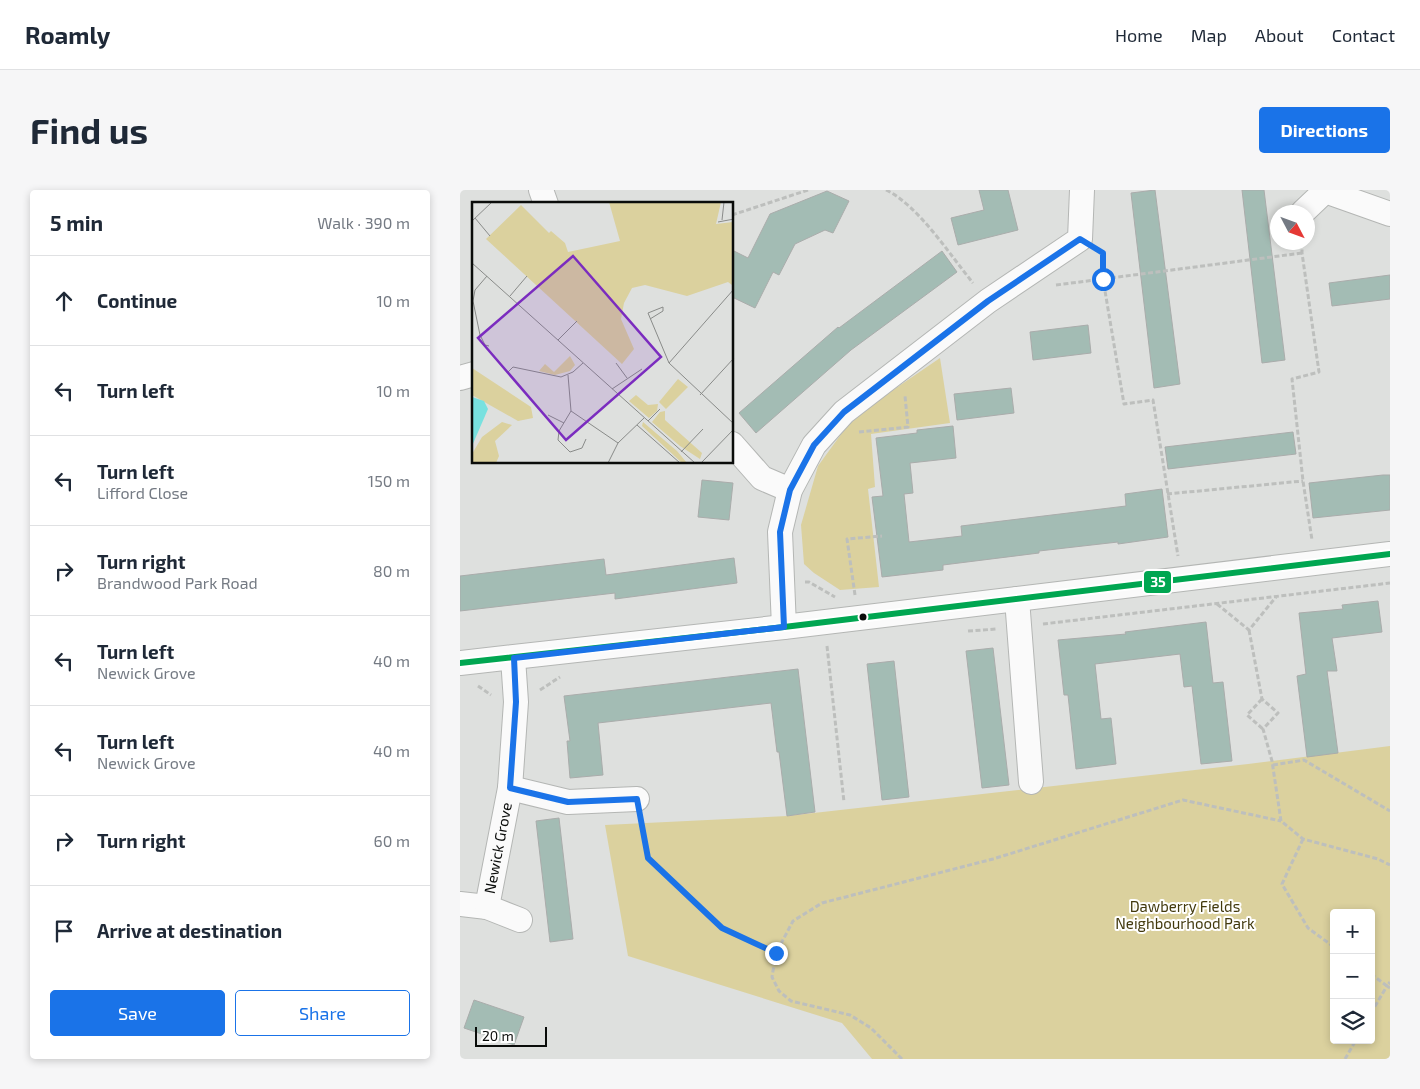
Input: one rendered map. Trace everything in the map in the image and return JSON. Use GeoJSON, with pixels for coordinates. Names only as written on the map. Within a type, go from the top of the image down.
{"type":"FeatureCollection","features":[{"type":"Feature","properties":{"kind":"street"},"geometry":{"type":"LineString","coordinates":[[540,190],[545,202]]}},
{"type":"Feature","properties":{"kind":"street"},"geometry":{"type":"LineString","coordinates":[[784,627],[780,532],[790,490],[814,445],[844,412],[988,301],[1080,239],[1082,190]]}},
{"type":"Feature","properties":{"kind":"street"},"geometry":{"type":"LineString","coordinates":[[1311,205],[1325,191],[1390,214]]}},
{"type":"Feature","properties":{"kind":"street"},"geometry":{"type":"LineString","coordinates":[[734,446],[762,478],[790,490]]}},
{"type":"Feature","properties":{"kind":"street"},"geometry":{"type":"LineString","coordinates":[[460,663],[784,627],[1390,554]]}},
{"type":"Feature","properties":{"kind":"street"},"geometry":{"type":"LineString","coordinates":[[1017,599],[1032,782]]}},
{"type":"Feature","properties":{"kind":"street","name":"Newick Grove"},"geometry":{"type":"LineString","coordinates":[[487,907],[510,788],[516,702],[514,658]]}},
{"type":"Feature","properties":{"kind":"street","name":"Newick Grove"},"geometry":{"type":"LineString","coordinates":[[510,788],[568,802],[637,799]]}},
{"type":"Feature","properties":{"kind":"street","name":"Newick Grove"},"geometry":{"type":"LineString","coordinates":[[460,904],[487,907],[520,920]]}},
{"type":"Feature","properties":{"kind":"path"},"geometry":{"type":"LineString","coordinates":[[734,214],[808,190]]}},
{"type":"Feature","properties":{"kind":"path"},"geometry":{"type":"LineString","coordinates":[[886,190],[915,211],[988,301]]}},
{"type":"Feature","properties":{"kind":"path"},"geometry":{"type":"LineString","coordinates":[[1080,239],[1103,253],[1103,279],[1124,404],[1153,400],[1182,580]]}},
{"type":"Feature","properties":{"kind":"path"},"geometry":{"type":"LineString","coordinates":[[1103,279],[1302,253],[1318,372],[1292,379],[1303,481],[1316,563]]}},
{"type":"Feature","properties":{"kind":"path"},"geometry":{"type":"LineString","coordinates":[[822,436],[908,427],[902,368]]}},
{"type":"Feature","properties":{"kind":"path"},"geometry":{"type":"LineString","coordinates":[[1168,494],[1303,481]]}},
{"type":"Feature","properties":{"kind":"path"},"geometry":{"type":"LineString","coordinates":[[855,595],[847,539],[882,536]]}},
{"type":"Feature","properties":{"kind":"path"},"geometry":{"type":"LineString","coordinates":[[1249,630],[1277,597]]}},
{"type":"Feature","properties":{"kind":"path"},"geometry":{"type":"LineString","coordinates":[[1217,604],[1249,630],[1262,698],[1278,713],[1263,729]]}},
{"type":"Feature","properties":{"kind":"path"},"geometry":{"type":"LineString","coordinates":[[827,644],[844,802]]}},
{"type":"Feature","properties":{"kind":"path"},"geometry":{"type":"LineString","coordinates":[[1262,698],[1247,715],[1263,729],[1273,765],[1282,820]]}},
{"type":"Feature","properties":{"kind":"path"},"geometry":{"type":"LineString","coordinates":[[1273,765],[1304,760],[1390,811]]}},
{"type":"Feature","properties":{"kind":"path"},"geometry":{"type":"LineString","coordinates":[[637,799],[648,858],[722,928],[776,953]]}},
{"type":"Feature","properties":{"kind":"path"},"geometry":{"type":"LineString","coordinates":[[902,1059],[871,1028],[850,1015],[791,1001],[779,991],[772,977],[776,953],[793,921],[822,903],[993,859],[1183,800],[1282,820],[1303,839],[1378,859],[1390,865]]}},
{"type":"Feature","properties":{"kind":"path"},"geometry":{"type":"LineString","coordinates":[[1303,839],[1282,884],[1308,928],[1330,944]]}},
{"type":"Feature","properties":{"kind":"path"},"geometry":{"type":"LineString","coordinates":[[1375,977],[1389,987]]}},
{"type":"Feature","properties":{"kind":"path"},"geometry":{"type":"LineString","coordinates":[[1375,1008],[1389,987],[1390,982]]}},
{"type":"Feature","properties":{"kind":"path"},"geometry":{"type":"LineString","coordinates":[[1345,1059],[1354,1044]]}},
{"type":"Feature","properties":{"kind":"green space"},"geometry":{"type":"Polygon","coordinates":[[[940,358],[950,423],[871,434],[875,487],[868,489],[879,587],[840,590],[804,564],[801,525],[818,466],[847,426],[880,399],[940,358]]]}},
{"type":"Feature","properties":{"kind":"green space","name":"Dawberry Fields Neighbourhood Park"},"geometry":{"type":"Polygon","coordinates":[[[1390,746],[1390,1059],[872,1059],[842,1023],[628,956],[605,825],[787,816],[1248,764],[1390,746]]]}},
{"type":"Feature","properties":{"kind":"building"},"geometry":{"type":"Polygon","coordinates":[[[979,190],[1008,190],[1018,230],[958,245],[951,218],[984,210],[979,190]]]}},
{"type":"Feature","properties":{"kind":"building"},"geometry":{"type":"Polygon","coordinates":[[[1155,190],[1180,384],[1154,388],[1131,193],[1155,190]]]}},
{"type":"Feature","properties":{"kind":"building"},"geometry":{"type":"Polygon","coordinates":[[[1242,190],[1264,190],[1285,360],[1262,363],[1242,190]]]}},
{"type":"Feature","properties":{"kind":"building"},"geometry":{"type":"Polygon","coordinates":[[[827,191],[849,201],[833,233],[825,230],[795,244],[779,275],[773,272],[755,308],[734,298],[734,251],[748,258],[770,214],[827,191]]]}},
{"type":"Feature","properties":{"kind":"building"},"geometry":{"type":"Polygon","coordinates":[[[942,251],[957,272],[851,350],[756,433],[739,413],[838,327],[942,251]]]}},
{"type":"Feature","properties":{"kind":"building"},"geometry":{"type":"Polygon","coordinates":[[[1390,275],[1390,299],[1332,306],[1329,283],[1390,275]]]}},
{"type":"Feature","properties":{"kind":"building"},"geometry":{"type":"Polygon","coordinates":[[[1088,325],[1091,353],[1033,360],[1030,332],[1088,325]]]}},
{"type":"Feature","properties":{"kind":"building"},"geometry":{"type":"Polygon","coordinates":[[[1011,388],[1014,413],[957,420],[954,394],[1011,388]]]}},
{"type":"Feature","properties":{"kind":"building"},"geometry":{"type":"Polygon","coordinates":[[[953,426],[956,458],[910,463],[913,493],[904,494],[909,542],[962,536],[961,526],[1126,506],[1125,494],[1162,489],[1168,537],[1118,544],[1118,542],[1039,551],[1039,553],[943,565],[943,570],[882,577],[872,497],[883,496],[876,438],[917,433],[917,430],[953,426]]]}},
{"type":"Feature","properties":{"kind":"building"},"geometry":{"type":"Polygon","coordinates":[[[1293,432],[1296,454],[1168,469],[1165,447],[1293,432]]]}},
{"type":"Feature","properties":{"kind":"building"},"geometry":{"type":"Polygon","coordinates":[[[1390,475],[1390,510],[1313,518],[1309,483],[1390,475]]]}},
{"type":"Feature","properties":{"kind":"building"},"geometry":{"type":"Polygon","coordinates":[[[702,480],[733,483],[729,520],[698,517],[702,480]]]}},
{"type":"Feature","properties":{"kind":"building"},"geometry":{"type":"Polygon","coordinates":[[[734,558],[737,583],[615,599],[615,593],[460,611],[460,576],[604,559],[606,575],[734,558]]]}},
{"type":"Feature","properties":{"kind":"building"},"geometry":{"type":"Polygon","coordinates":[[[1378,601],[1382,632],[1332,638],[1337,671],[1327,671],[1338,753],[1307,757],[1297,676],[1306,674],[1299,613],[1343,609],[1342,605],[1378,601]]]}},
{"type":"Feature","properties":{"kind":"building"},"geometry":{"type":"Polygon","coordinates":[[[1206,622],[1213,683],[1223,682],[1232,761],[1201,764],[1192,686],[1184,687],[1180,654],[1095,664],[1101,719],[1111,718],[1116,764],[1076,769],[1068,695],[1064,695],[1058,640],[1126,634],[1125,632],[1206,622]]]}},
{"type":"Feature","properties":{"kind":"building"},"geometry":{"type":"Polygon","coordinates":[[[993,648],[1009,785],[982,788],[966,651],[993,648]]]}},
{"type":"Feature","properties":{"kind":"building"},"geometry":{"type":"Polygon","coordinates":[[[894,661],[909,797],[882,800],[867,664],[894,661]]]}},
{"type":"Feature","properties":{"kind":"building"},"geometry":{"type":"Polygon","coordinates":[[[798,669],[815,812],[787,816],[771,703],[598,723],[603,775],[570,778],[567,741],[570,741],[564,696],[798,669]]]}},
{"type":"Feature","properties":{"kind":"building"},"geometry":{"type":"Polygon","coordinates":[[[559,818],[573,939],[550,942],[536,821],[559,818]]]}},
{"type":"Feature","properties":{"kind":"building"},"geometry":{"type":"Polygon","coordinates":[[[474,1000],[524,1017],[514,1045],[464,1028],[474,1000]]]}},
{"type":"Feature","properties":{"kind":"transit line","name":"35"},"geometry":{"type":"LineString","coordinates":[[460,663],[784,627],[1390,554]]}},
{"type":"Feature","properties":{"kind":"route"},"geometry":{"type":"LineString","coordinates":[[776,953],[722,928],[648,858],[637,799],[568,802],[510,788],[516,702],[514,658],[784,627],[780,532],[790,490],[814,445],[844,412],[988,301],[1080,239],[1103,253],[1103,279]]}}]}
